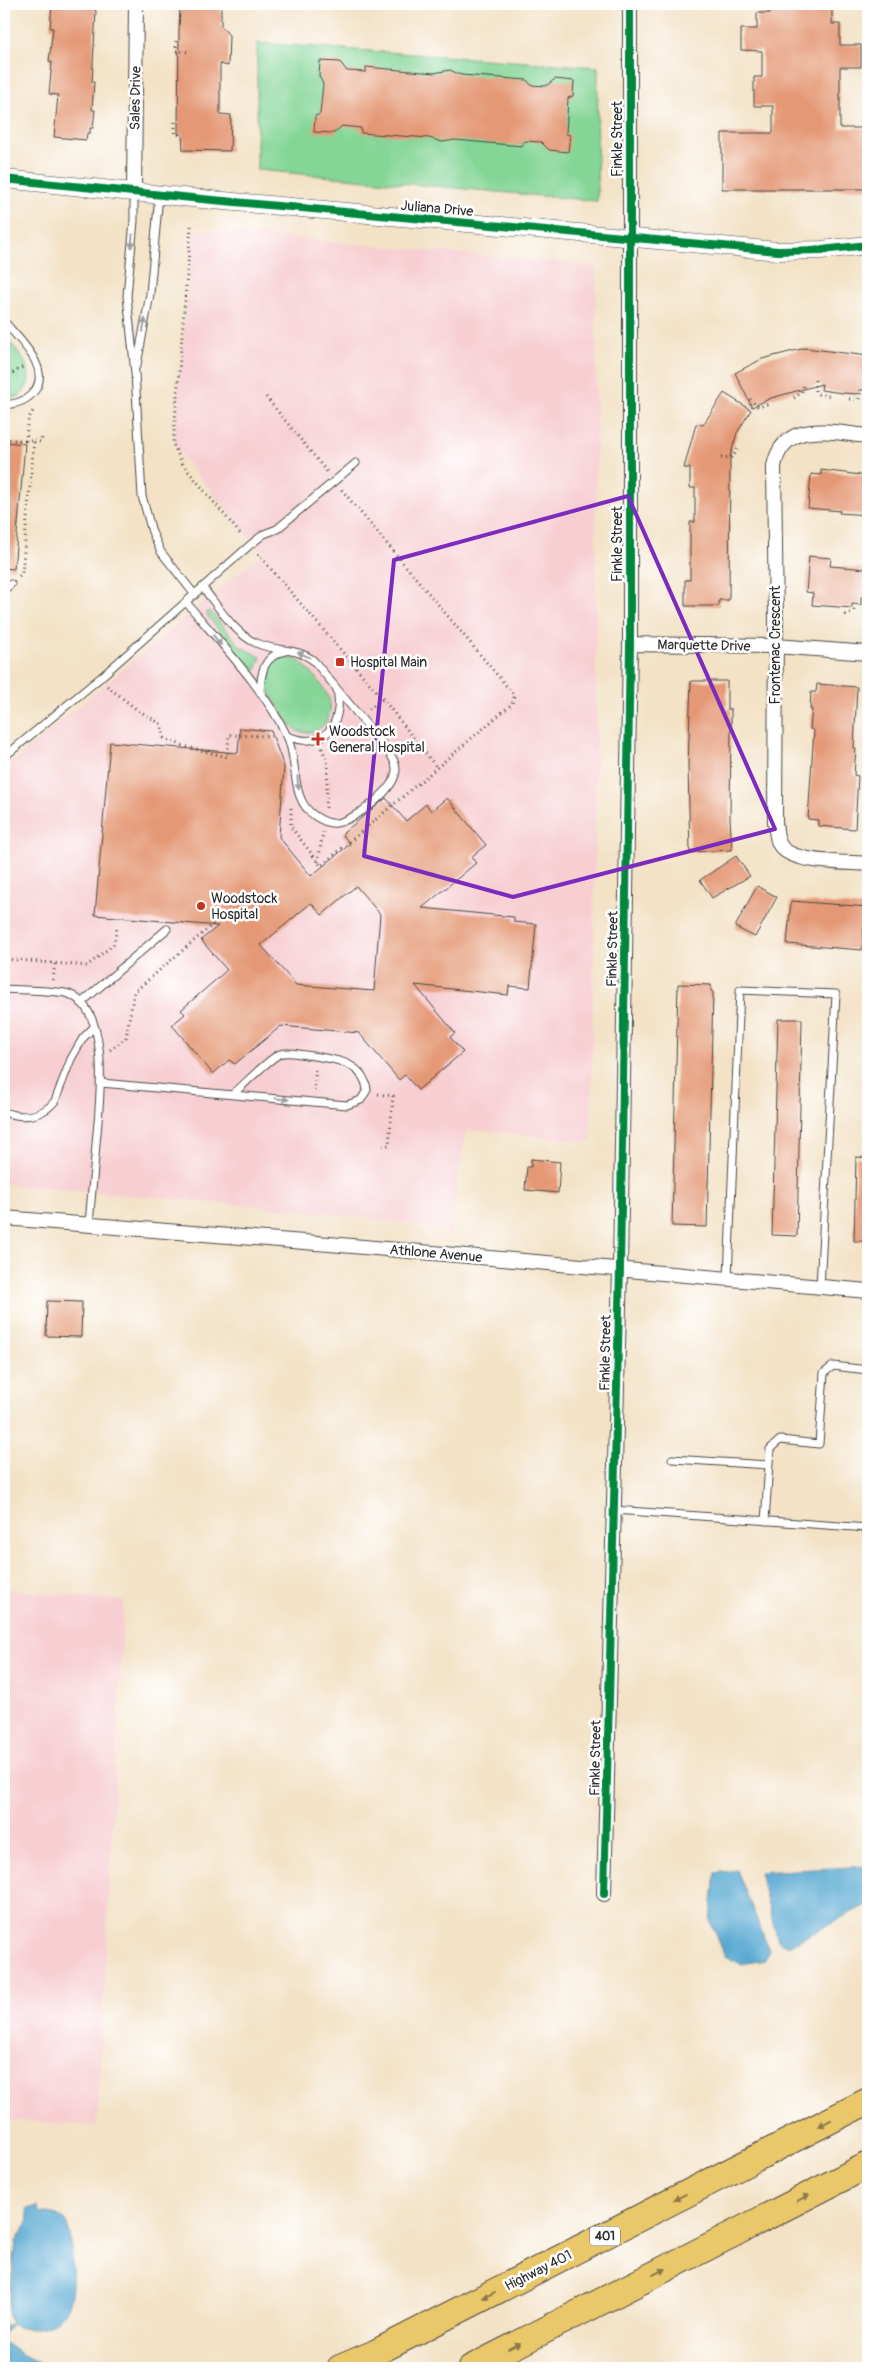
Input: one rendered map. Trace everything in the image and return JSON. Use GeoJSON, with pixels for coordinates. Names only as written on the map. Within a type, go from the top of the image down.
{"type":"FeatureCollection","features":[{"type":"Feature","properties":{"kind":"highway","name":"Highway 401"},"geometry":{"type":"LineString","coordinates":[[340,2368],[375,2353],[868,2101]]}},
{"type":"Feature","properties":{"kind":"highway"},"geometry":{"type":"LineString","coordinates":[[471,2368],[868,2165]]}},
{"type":"Feature","properties":{"kind":"highway"},"geometry":{"type":"LineString","coordinates":[[334,2368],[375,2353]]}},
{"type":"Feature","properties":{"kind":"street","name":"Sales Drive"},"geometry":{"type":"LineString","coordinates":[[134,192],[136,4]]}},
{"type":"Feature","properties":{"kind":"street","name":"Finkle Street"},"geometry":{"type":"LineString","coordinates":[[604,1894],[620,1268],[630,644],[630,4]]}},
{"type":"Feature","properties":{"kind":"street","name":"Juliana Drive"},"geometry":{"type":"LineString","coordinates":[[4,179],[778,251],[821,250],[868,245]]}},
{"type":"Feature","properties":{"kind":"street","name":"Frontenac Crescent"},"geometry":{"type":"LineString","coordinates":[[868,436],[811,431],[801,432],[786,441],[776,455],[774,466],[775,822],[779,844],[784,850],[802,858],[868,864]]}},
{"type":"Feature","properties":{"kind":"street","name":"Marquette Drive"},"geometry":{"type":"LineString","coordinates":[[630,644],[776,646],[868,653]]}},
{"type":"Feature","properties":{"kind":"street","name":"Athlone Avenue"},"geometry":{"type":"LineString","coordinates":[[4,1218],[620,1268],[868,1291]]}},
{"type":"Feature","properties":{"kind":"lane"},"geometry":{"type":"LineString","coordinates":[[134,192],[134,221],[127,296],[135,373],[140,478],[146,514],[161,552],[195,594]]}},
{"type":"Feature","properties":{"kind":"lane"},"geometry":{"type":"LineString","coordinates":[[135,373],[150,294],[159,194]]}},
{"type":"Feature","properties":{"kind":"lane"},"geometry":{"type":"LineString","coordinates":[[4,321],[35,360],[40,371],[39,382],[34,392],[26,400],[4,405]]}},
{"type":"Feature","properties":{"kind":"lane"},"geometry":{"type":"LineString","coordinates":[[4,757],[100,678],[250,545],[264,534],[277,529],[356,463]]}},
{"type":"Feature","properties":{"kind":"lane"},"geometry":{"type":"LineString","coordinates":[[4,590],[11,584]]}},
{"type":"Feature","properties":{"kind":"lane"},"geometry":{"type":"LineString","coordinates":[[186,602],[260,692],[287,736],[293,752],[302,803],[313,815],[324,821],[335,823],[357,816],[389,787],[396,769],[394,760],[322,669],[307,654],[263,645],[246,638],[203,588]]}},
{"type":"Feature","properties":{"kind":"lane"},"geometry":{"type":"LineString","coordinates":[[260,692],[261,677],[266,662],[276,653],[288,650]]}},
{"type":"Feature","properties":{"kind":"lane"},"geometry":{"type":"LineString","coordinates":[[287,736],[304,742],[314,741],[329,731],[337,715],[337,689]]}},
{"type":"Feature","properties":{"kind":"lane"},"geometry":{"type":"LineString","coordinates":[[81,1003],[167,929]]}},
{"type":"Feature","properties":{"kind":"lane"},"geometry":{"type":"LineString","coordinates":[[4,989],[68,994],[81,1003],[91,1014],[100,1054],[101,1082],[89,1225]]}},
{"type":"Feature","properties":{"kind":"lane"},"geometry":{"type":"LineString","coordinates":[[728,1278],[740,990],[836,994],[820,1287]]}},
{"type":"Feature","properties":{"kind":"lane"},"geometry":{"type":"LineString","coordinates":[[4,1112],[36,1115],[49,1109],[55,1101],[71,1059],[83,1038],[94,1027]]}},
{"type":"Feature","properties":{"kind":"lane"},"geometry":{"type":"LineString","coordinates":[[101,1082],[312,1102],[356,1104],[367,1090],[364,1078],[354,1068],[336,1059],[281,1054],[276,1056],[233,1094]]}},
{"type":"Feature","properties":{"kind":"lane"},"geometry":{"type":"LineString","coordinates":[[765,1521],[770,1449],[780,1440],[819,1444],[824,1373],[833,1366],[868,1370]]}},
{"type":"Feature","properties":{"kind":"lane"},"geometry":{"type":"LineString","coordinates":[[672,1458],[769,1465]]}},
{"type":"Feature","properties":{"kind":"lane"},"geometry":{"type":"LineString","coordinates":[[614,1510],[868,1528]]}},
{"type":"Feature","properties":{"kind":"path"},"geometry":{"type":"LineString","coordinates":[[176,41],[176,52],[188,52]]}},
{"type":"Feature","properties":{"kind":"path"},"geometry":{"type":"LineString","coordinates":[[175,122],[175,134],[180,135]]}},
{"type":"Feature","properties":{"kind":"path"},"geometry":{"type":"LineString","coordinates":[[191,226],[173,444],[183,465],[383,699],[438,768]]}},
{"type":"Feature","properties":{"kind":"path"},"geometry":{"type":"LineString","coordinates":[[4,378],[35,360]]}},
{"type":"Feature","properties":{"kind":"path"},"geometry":{"type":"LineString","coordinates":[[815,380],[815,391],[818,394],[828,396]]}},
{"type":"Feature","properties":{"kind":"path"},"geometry":{"type":"LineString","coordinates":[[794,398],[802,392],[804,384]]}},
{"type":"Feature","properties":{"kind":"path"},"geometry":{"type":"LineString","coordinates":[[849,399],[859,399],[861,391]]}},
{"type":"Feature","properties":{"kind":"path"},"geometry":{"type":"LineString","coordinates":[[750,399],[758,407],[770,404]]}},
{"type":"Feature","properties":{"kind":"path"},"geometry":{"type":"LineString","coordinates":[[26,441],[28,416],[37,407]]}},
{"type":"Feature","properties":{"kind":"path"},"geometry":{"type":"LineString","coordinates":[[4,439],[41,442],[42,438]]}},
{"type":"Feature","properties":{"kind":"path"},"geometry":{"type":"LineString","coordinates":[[11,584],[22,574],[34,441]]}},
{"type":"Feature","properties":{"kind":"path"},"geometry":{"type":"LineString","coordinates":[[721,458],[733,457],[738,448]]}},
{"type":"Feature","properties":{"kind":"path"},"geometry":{"type":"LineString","coordinates":[[844,615],[854,611],[854,606]]}},
{"type":"Feature","properties":{"kind":"path"},"geometry":{"type":"LineString","coordinates":[[359,717],[383,699]]}},
{"type":"Feature","properties":{"kind":"path"},"geometry":{"type":"LineString","coordinates":[[318,862],[324,821],[328,765],[322,748],[330,742]]}},
{"type":"Feature","properties":{"kind":"path"},"geometry":{"type":"LineString","coordinates":[[100,1054],[110,1050],[126,1038],[134,992],[216,922]]}},
{"type":"Feature","properties":{"kind":"path"},"geometry":{"type":"LineString","coordinates":[[6,959],[87,966],[114,944],[117,927]]}},
{"type":"Feature","properties":{"kind":"path"},"geometry":{"type":"LineString","coordinates":[[312,1102],[318,1057]]}},
{"type":"Feature","properties":{"kind":"path"},"geometry":{"type":"LineString","coordinates":[[373,1093],[393,1096],[389,1145],[384,1146]]}},
{"type":"Feature","properties":{"kind":"highlighted area"},"geometry":{"type":"Polygon","coordinates":[[[628,496],[775,829],[513,897],[364,856],[394,560],[628,496]]]}},
{"type":"Feature","properties":{"kind":"shaded area","name":"Woodstock General Hospital"},"geometry":{"type":"Polygon","coordinates":[[[193,229],[596,266],[596,773],[591,1142],[466,1129],[450,1236],[440,1228],[318,1212],[4,1184],[4,769],[255,559],[265,554],[243,531],[176,448],[174,437],[193,229]]]}},
{"type":"Feature","properties":{"kind":"shaded area"},"geometry":{"type":"Polygon","coordinates":[[[4,1589],[124,1601],[97,2126],[4,2120],[4,1589]]]}},
{"type":"Feature","properties":{"kind":"green space"},"geometry":{"type":"Polygon","coordinates":[[[257,43],[598,67],[597,201],[257,170],[257,43]]]}},
{"type":"Feature","properties":{"kind":"green space"},"geometry":{"type":"Polygon","coordinates":[[[4,334],[26,364],[29,380],[20,396],[4,400],[4,334]]]}},
{"type":"Feature","properties":{"kind":"green space"},"geometry":{"type":"Polygon","coordinates":[[[210,611],[241,647],[261,657],[255,672],[252,671],[209,618],[206,612],[210,611]]]}},
{"type":"Feature","properties":{"kind":"green space"},"geometry":{"type":"Polygon","coordinates":[[[279,657],[295,659],[300,662],[316,678],[326,692],[330,704],[330,712],[328,719],[319,729],[312,732],[297,731],[288,721],[268,689],[266,675],[268,669],[279,657]]]}},
{"type":"Feature","properties":{"kind":"water"},"geometry":{"type":"Polygon","coordinates":[[[868,1866],[868,1904],[788,1946],[778,1941],[759,1872],[868,1866]]]}},
{"type":"Feature","properties":{"kind":"water"},"geometry":{"type":"Polygon","coordinates":[[[737,1870],[769,1950],[765,1960],[741,1964],[725,1956],[710,1920],[715,1873],[737,1870]]]}},
{"type":"Feature","properties":{"kind":"water"},"geometry":{"type":"Polygon","coordinates":[[[38,2206],[41,2213],[50,2213],[58,2216],[68,2226],[73,2276],[70,2298],[62,2316],[44,2327],[31,2329],[11,2324],[8,2312],[16,2242],[28,2222],[27,2209],[38,2206]]]}},
{"type":"Feature","properties":{"kind":"water"},"geometry":{"type":"Polygon","coordinates":[[[11,2324],[4,2334],[4,2325],[11,2324]]]}},
{"type":"Feature","properties":{"kind":"water"},"geometry":{"type":"Polygon","coordinates":[[[4,2342],[21,2354],[47,2367],[4,2368],[4,2342]]]}},
{"type":"Feature","properties":{"kind":"building"},"geometry":{"type":"Polygon","coordinates":[[[52,4],[94,5],[94,10],[96,11],[92,82],[94,82],[92,110],[95,110],[93,128],[90,128],[90,133],[87,133],[86,140],[54,137],[58,95],[49,94],[52,62],[49,61],[53,28],[50,28],[52,4]]]}},
{"type":"Feature","properties":{"kind":"building"},"geometry":{"type":"Polygon","coordinates":[[[186,4],[221,4],[221,26],[229,35],[228,66],[220,64],[220,114],[231,115],[230,151],[183,150],[182,134],[178,134],[180,6],[186,6],[186,4]]]}},
{"type":"Feature","properties":{"kind":"building"},"geometry":{"type":"Polygon","coordinates":[[[770,4],[832,4],[832,24],[840,24],[840,45],[861,45],[861,67],[840,67],[840,128],[868,128],[868,189],[722,189],[722,133],[773,133],[773,106],[754,106],[754,77],[762,77],[762,51],[741,50],[741,29],[757,29],[757,13],[770,13],[770,4]]]}},
{"type":"Feature","properties":{"kind":"building"},"geometry":{"type":"Polygon","coordinates":[[[320,61],[340,62],[347,71],[366,72],[366,67],[434,73],[450,70],[461,75],[527,80],[531,85],[546,86],[555,79],[574,81],[573,96],[568,98],[566,134],[570,135],[568,152],[549,150],[541,142],[524,141],[522,146],[455,140],[442,142],[429,138],[361,133],[361,128],[342,126],[334,133],[314,132],[315,116],[320,114],[323,84],[319,76],[320,61]]]}},
{"type":"Feature","properties":{"kind":"building"},"geometry":{"type":"Polygon","coordinates":[[[805,348],[868,356],[866,390],[859,390],[858,394],[842,393],[821,390],[822,384],[771,398],[752,407],[735,373],[762,359],[805,348]]]}},
{"type":"Feature","properties":{"kind":"building"},"geometry":{"type":"Polygon","coordinates":[[[724,393],[751,410],[737,433],[730,457],[729,600],[719,600],[719,606],[685,606],[685,580],[690,580],[690,522],[695,522],[695,488],[690,488],[690,468],[684,468],[696,424],[703,425],[724,393]]]}},
{"type":"Feature","properties":{"kind":"building"},"geometry":{"type":"Polygon","coordinates":[[[4,442],[25,444],[14,569],[4,568],[4,442]]]}},
{"type":"Feature","properties":{"kind":"building"},"geometry":{"type":"Polygon","coordinates":[[[821,470],[868,476],[868,515],[808,508],[811,474],[821,475],[821,470]]]}},
{"type":"Feature","properties":{"kind":"building"},"geometry":{"type":"Polygon","coordinates":[[[809,556],[831,558],[830,566],[868,569],[868,597],[861,597],[861,605],[852,604],[852,608],[812,605],[813,593],[806,592],[809,556]]]}},
{"type":"Feature","properties":{"kind":"building"},"geometry":{"type":"Polygon","coordinates":[[[691,681],[727,681],[727,709],[731,709],[730,818],[732,850],[690,852],[688,766],[691,681]]]}},
{"type":"Feature","properties":{"kind":"building"},"geometry":{"type":"Polygon","coordinates":[[[817,684],[857,687],[854,775],[858,776],[855,829],[818,826],[818,820],[808,819],[814,730],[810,729],[811,692],[816,692],[817,684]]]}},
{"type":"Feature","properties":{"kind":"building","name":"Woodstock Hospital"},"geometry":{"type":"Polygon","coordinates":[[[240,728],[271,731],[284,767],[279,837],[311,876],[350,844],[342,834],[386,798],[406,821],[426,804],[431,811],[447,798],[486,845],[471,857],[476,863],[422,908],[514,917],[514,922],[536,924],[530,988],[509,986],[508,995],[415,985],[455,1033],[450,1037],[463,1052],[418,1090],[405,1075],[399,1080],[359,1033],[281,1026],[235,1064],[229,1060],[213,1074],[172,1025],[185,1014],[181,1010],[227,970],[201,940],[218,926],[95,915],[110,742],[238,753],[240,728]],[[356,886],[322,915],[311,903],[261,945],[296,985],[374,991],[380,914],[356,886]]]}},
{"type":"Feature","properties":{"kind":"building"},"geometry":{"type":"Polygon","coordinates":[[[736,856],[750,876],[712,898],[700,880],[736,856]]]}},
{"type":"Feature","properties":{"kind":"building"},"geometry":{"type":"Polygon","coordinates":[[[757,886],[777,897],[755,937],[735,927],[757,886]]]}},
{"type":"Feature","properties":{"kind":"building"},"geometry":{"type":"Polygon","coordinates":[[[791,901],[868,907],[868,928],[864,927],[862,950],[787,944],[791,901]]]}},
{"type":"Feature","properties":{"kind":"building"},"geometry":{"type":"Polygon","coordinates":[[[678,984],[711,985],[711,991],[713,992],[707,1227],[672,1226],[678,984]]]}},
{"type":"Feature","properties":{"kind":"building"},"geometry":{"type":"Polygon","coordinates":[[[778,1019],[802,1019],[797,1236],[772,1235],[778,1019]]]}},
{"type":"Feature","properties":{"kind":"building"},"geometry":{"type":"Polygon","coordinates":[[[856,1157],[868,1158],[868,1241],[854,1241],[856,1157]]]}},
{"type":"Feature","properties":{"kind":"building"},"geometry":{"type":"Polygon","coordinates":[[[531,1159],[560,1162],[558,1193],[525,1190],[527,1167],[531,1167],[531,1159]]]}},
{"type":"Feature","properties":{"kind":"building"},"geometry":{"type":"Polygon","coordinates":[[[47,1301],[82,1302],[81,1337],[46,1336],[47,1301]]]}},
{"type":"Feature","properties":{"kind":"cycle path"},"geometry":{"type":"LineString","coordinates":[[604,1894],[620,1268],[630,644],[630,4]]}},
{"type":"Feature","properties":{"kind":"cycle path"},"geometry":{"type":"LineString","coordinates":[[4,179],[202,199],[778,251],[821,250],[868,245]]}},
{"type":"Feature","properties":{"kind":"place","name":"Hospital Main"},"geometry":{"type":"Point","coordinates":[340,662]}},
{"type":"Feature","properties":{"kind":"place","name":"Woodstock General Hospital"},"geometry":{"type":"Point","coordinates":[318,739]}},
{"type":"Feature","properties":{"kind":"place","name":"Woodstock Hospital"},"geometry":{"type":"Point","coordinates":[201,906]}}]}
